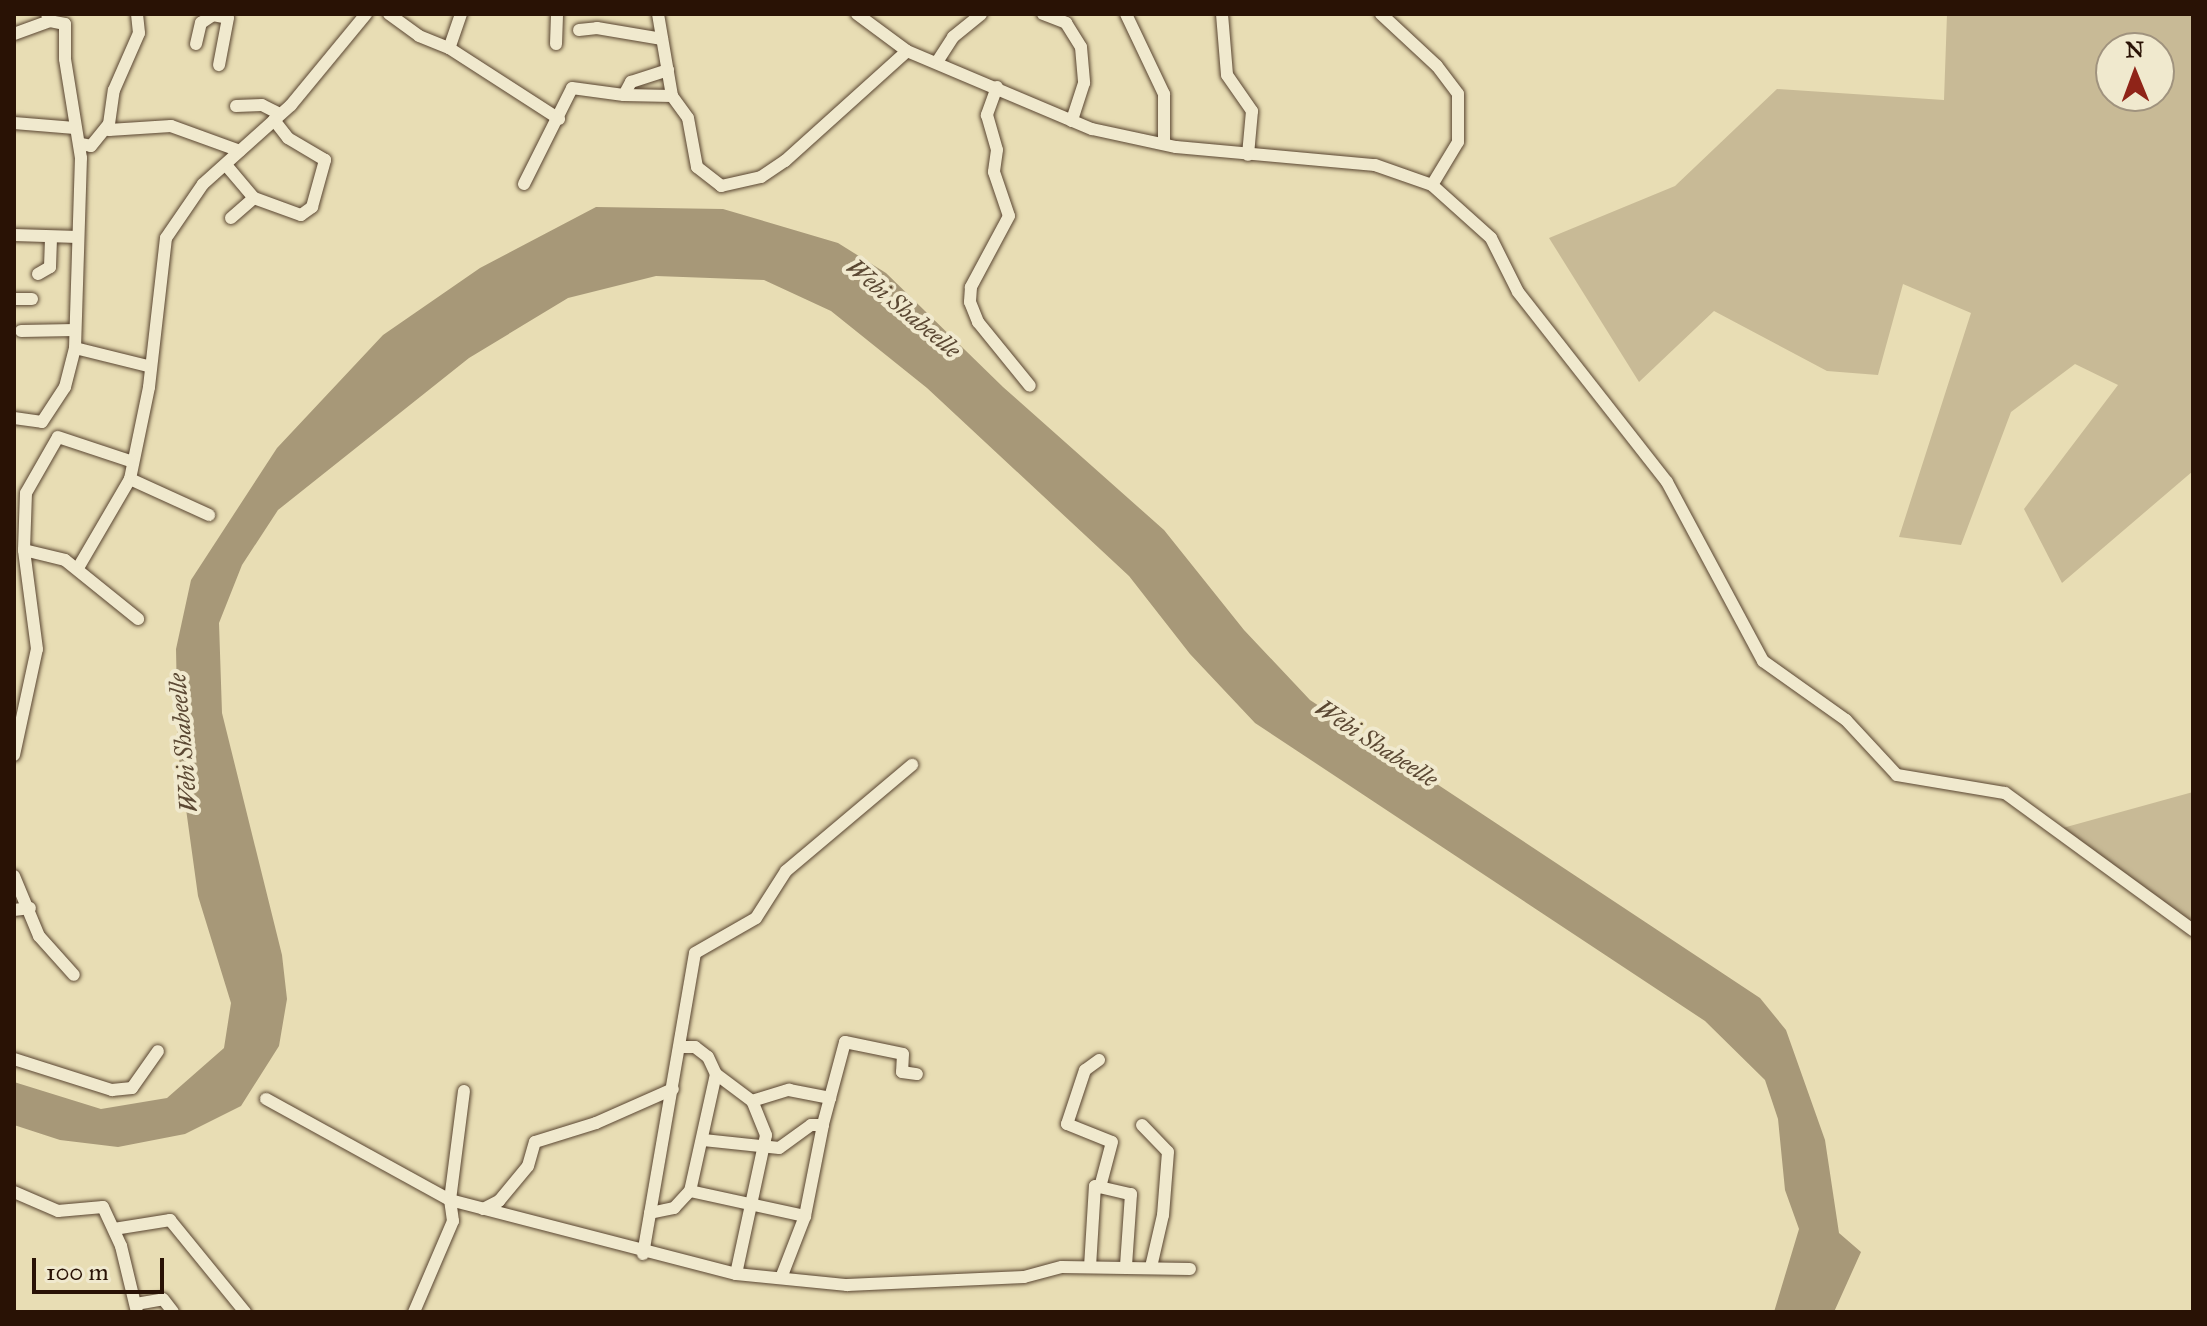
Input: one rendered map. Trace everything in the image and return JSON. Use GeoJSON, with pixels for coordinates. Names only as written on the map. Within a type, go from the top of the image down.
{"type":"FeatureCollection","features":[{"type":"Feature","properties":{"kind":"street"},"geometry":{"type":"LineString","coordinates":[[137,14],[139,33],[114,90],[109,130],[171,126],[240,151]]}},
{"type":"Feature","properties":{"kind":"street"},"geometry":{"type":"LineString","coordinates":[[196,44],[201,23],[213,14],[228,18],[219,65]]}},
{"type":"Feature","properties":{"kind":"street"},"geometry":{"type":"LineString","coordinates":[[78,568],[130,479],[130,461],[143,423],[166,238],[203,184],[326,67],[366,14]]}},
{"type":"Feature","properties":{"kind":"street"},"geometry":{"type":"LineString","coordinates":[[389,14],[419,36],[449,48],[559,119]]}},
{"type":"Feature","properties":{"kind":"street"},"geometry":{"type":"LineString","coordinates":[[449,48],[461,14]]}},
{"type":"Feature","properties":{"kind":"street"},"geometry":{"type":"LineString","coordinates":[[556,44],[557,14]]}},
{"type":"Feature","properties":{"kind":"street"},"geometry":{"type":"LineString","coordinates":[[658,14],[672,96],[688,118],[697,167],[706,178],[721,186],[739,184],[785,161],[907,51]]}},
{"type":"Feature","properties":{"kind":"street"},"geometry":{"type":"LineString","coordinates":[[937,62],[953,37],[981,14]]}},
{"type":"Feature","properties":{"kind":"street"},"geometry":{"type":"LineString","coordinates":[[1043,14],[1066,23],[1081,47],[1084,83],[1072,121]]}},
{"type":"Feature","properties":{"kind":"street"},"geometry":{"type":"LineString","coordinates":[[1126,14],[1164,94],[1164,144]]}},
{"type":"Feature","properties":{"kind":"street"},"geometry":{"type":"LineString","coordinates":[[1222,14],[1227,75],[1252,111],[1248,155]]}},
{"type":"Feature","properties":{"kind":"street"},"geometry":{"type":"LineString","coordinates":[[1381,14],[1437,66],[1458,94],[1458,142],[1432,185]]}},
{"type":"Feature","properties":{"kind":"street"},"geometry":{"type":"LineString","coordinates":[[859,15],[907,51],[1072,121],[1164,144],[1248,155],[1375,165],[1432,185],[1491,238],[1518,292],[1667,482],[1763,661],[1846,720],[1897,775],[2005,793],[2193,930]]}},
{"type":"Feature","properties":{"kind":"street"},"geometry":{"type":"LineString","coordinates":[[14,34],[49,17],[65,24],[75,128],[81,144],[75,348],[65,387],[42,422]]}},
{"type":"Feature","properties":{"kind":"street"},"geometry":{"type":"LineString","coordinates":[[579,30],[597,28],[662,39]]}},
{"type":"Feature","properties":{"kind":"street"},"geometry":{"type":"LineString","coordinates":[[624,95],[631,82],[668,70]]}},
{"type":"Feature","properties":{"kind":"street"},"geometry":{"type":"LineString","coordinates":[[997,87],[987,115],[997,150],[994,172],[1009,216],[971,287],[970,302],[978,322],[1030,386]]}},
{"type":"Feature","properties":{"kind":"street"},"geometry":{"type":"LineString","coordinates":[[524,184],[572,88],[624,95],[672,96]]}},
{"type":"Feature","properties":{"kind":"street"},"geometry":{"type":"LineString","coordinates":[[226,165],[254,198],[301,215],[312,207],[325,160],[288,138],[276,117],[262,105],[236,106]]}},
{"type":"Feature","properties":{"kind":"street"},"geometry":{"type":"LineString","coordinates":[[14,123],[75,128]]}},
{"type":"Feature","properties":{"kind":"street"},"geometry":{"type":"LineString","coordinates":[[81,144],[91,146],[109,124]]}},
{"type":"Feature","properties":{"kind":"street"},"geometry":{"type":"LineString","coordinates":[[231,218],[254,198]]}},
{"type":"Feature","properties":{"kind":"street"},"geometry":{"type":"LineString","coordinates":[[14,235],[78,237]]}},
{"type":"Feature","properties":{"kind":"street"},"geometry":{"type":"LineString","coordinates":[[38,274],[50,267],[51,237]]}},
{"type":"Feature","properties":{"kind":"street"},"geometry":{"type":"LineString","coordinates":[[14,299],[32,299]]}},
{"type":"Feature","properties":{"kind":"street"},"geometry":{"type":"LineString","coordinates":[[21,331],[75,330]]}},
{"type":"Feature","properties":{"kind":"street"},"geometry":{"type":"LineString","coordinates":[[75,348],[148,366]]}},
{"type":"Feature","properties":{"kind":"street"},"geometry":{"type":"LineString","coordinates":[[14,418],[42,422]]}},
{"type":"Feature","properties":{"kind":"street"},"geometry":{"type":"LineString","coordinates":[[42,422],[53,442]]}},
{"type":"Feature","properties":{"kind":"street"},"geometry":{"type":"LineString","coordinates":[[14,755],[18,707],[37,649],[20,494],[53,442],[64,438],[130,461]]}},
{"type":"Feature","properties":{"kind":"street"},"geometry":{"type":"LineString","coordinates":[[130,479],[209,515]]}},
{"type":"Feature","properties":{"kind":"street"},"geometry":{"type":"LineString","coordinates":[[24,550],[41,551],[78,568],[138,619]]}},
{"type":"Feature","properties":{"kind":"street"},"geometry":{"type":"LineString","coordinates":[[14,677],[28,681]]}},
{"type":"Feature","properties":{"kind":"street"},"geometry":{"type":"LineString","coordinates":[[643,1254],[681,1047],[680,1021],[695,953],[756,918],[786,871],[912,765]]}},
{"type":"Feature","properties":{"kind":"street"},"geometry":{"type":"LineString","coordinates":[[14,876],[30,908],[39,936],[74,975]]}},
{"type":"Feature","properties":{"kind":"street"},"geometry":{"type":"LineString","coordinates":[[14,910],[30,908]]}},
{"type":"Feature","properties":{"kind":"street"},"geometry":{"type":"LineString","coordinates":[[781,1278],[805,1216],[823,1125],[845,1042],[903,1054],[902,1072],[917,1074]]}},
{"type":"Feature","properties":{"kind":"street"},"geometry":{"type":"LineString","coordinates":[[681,1047],[701,1052],[716,1074],[752,1101],[766,1135],[760,1146],[736,1274]]}},
{"type":"Feature","properties":{"kind":"street"},"geometry":{"type":"LineString","coordinates":[[14,1059],[112,1090],[132,1088],[158,1051]]}},
{"type":"Feature","properties":{"kind":"street"},"geometry":{"type":"LineString","coordinates":[[1099,1060],[1085,1070],[1067,1124],[1112,1142],[1100,1187]]}},
{"type":"Feature","properties":{"kind":"street"},"geometry":{"type":"LineString","coordinates":[[650,1213],[674,1208],[690,1191],[716,1074]]}},
{"type":"Feature","properties":{"kind":"street"},"geometry":{"type":"LineString","coordinates":[[483,1209],[499,1201],[528,1166],[535,1142],[596,1123],[673,1089]]}},
{"type":"Feature","properties":{"kind":"street"},"geometry":{"type":"LineString","coordinates":[[752,1101],[789,1090],[830,1098]]}},
{"type":"Feature","properties":{"kind":"street"},"geometry":{"type":"LineString","coordinates":[[414,1312],[449,1234],[450,1200],[464,1091]]}},
{"type":"Feature","properties":{"kind":"street"},"geometry":{"type":"LineString","coordinates":[[266,1099],[450,1200],[643,1254],[736,1274],[847,1285],[1024,1277],[1062,1267],[1190,1269]]}},
{"type":"Feature","properties":{"kind":"street"},"geometry":{"type":"LineString","coordinates":[[703,1140],[779,1148],[811,1125],[823,1125]]}},
{"type":"Feature","properties":{"kind":"street"},"geometry":{"type":"LineString","coordinates":[[1142,1125],[1168,1152],[1163,1215],[1151,1267]]}},
{"type":"Feature","properties":{"kind":"street"},"geometry":{"type":"LineString","coordinates":[[1090,1267],[1095,1186],[1131,1194],[1126,1266]]}},
{"type":"Feature","properties":{"kind":"street"},"geometry":{"type":"LineString","coordinates":[[690,1191],[805,1216]]}},
{"type":"Feature","properties":{"kind":"street"},"geometry":{"type":"LineString","coordinates":[[14,1192],[58,1211],[103,1207],[114,1229],[136,1308],[163,1299],[173,1312]]}},
{"type":"Feature","properties":{"kind":"street"},"geometry":{"type":"LineString","coordinates":[[114,1229],[170,1220],[245,1312]]}},
{"type":"Feature","properties":{"kind":"shaded area"},"geometry":{"type":"Polygon","coordinates":[[[1947,14],[2193,14],[2193,471],[2062,583],[2024,509],[2118,385],[2075,364],[2011,412],[1961,545],[1899,537],[1971,313],[1903,284],[1878,375],[1827,371],[1714,311],[1639,382],[1549,238],[1675,186],[1777,89],[1944,100],[1947,14]]]}},
{"type":"Feature","properties":{"kind":"shaded area"},"geometry":{"type":"Polygon","coordinates":[[[2193,792],[2193,930],[2059,829],[2193,792]]]}},
{"type":"Feature","properties":{"kind":"water","name":"Webi Shabeelle"},"geometry":{"type":"Polygon","coordinates":[[[596,207],[723,209],[838,243],[886,273],[1003,387],[1164,530],[1244,630],[1310,700],[1760,998],[1786,1030],[1825,1140],[1839,1233],[1861,1252],[1834,1312],[1774,1312],[1799,1229],[1785,1190],[1778,1119],[1765,1080],[1705,1021],[1255,723],[1190,654],[1129,576],[927,388],[831,311],[764,280],[656,276],[568,298],[469,358],[278,510],[242,565],[219,623],[222,713],[282,955],[287,999],[279,1046],[241,1106],[185,1134],[118,1147],[60,1140],[14,1125],[14,1082],[101,1109],[167,1098],[224,1048],[231,1003],[198,896],[178,751],[176,649],[191,580],[277,448],[383,335],[480,268],[596,207]]]}}]}
